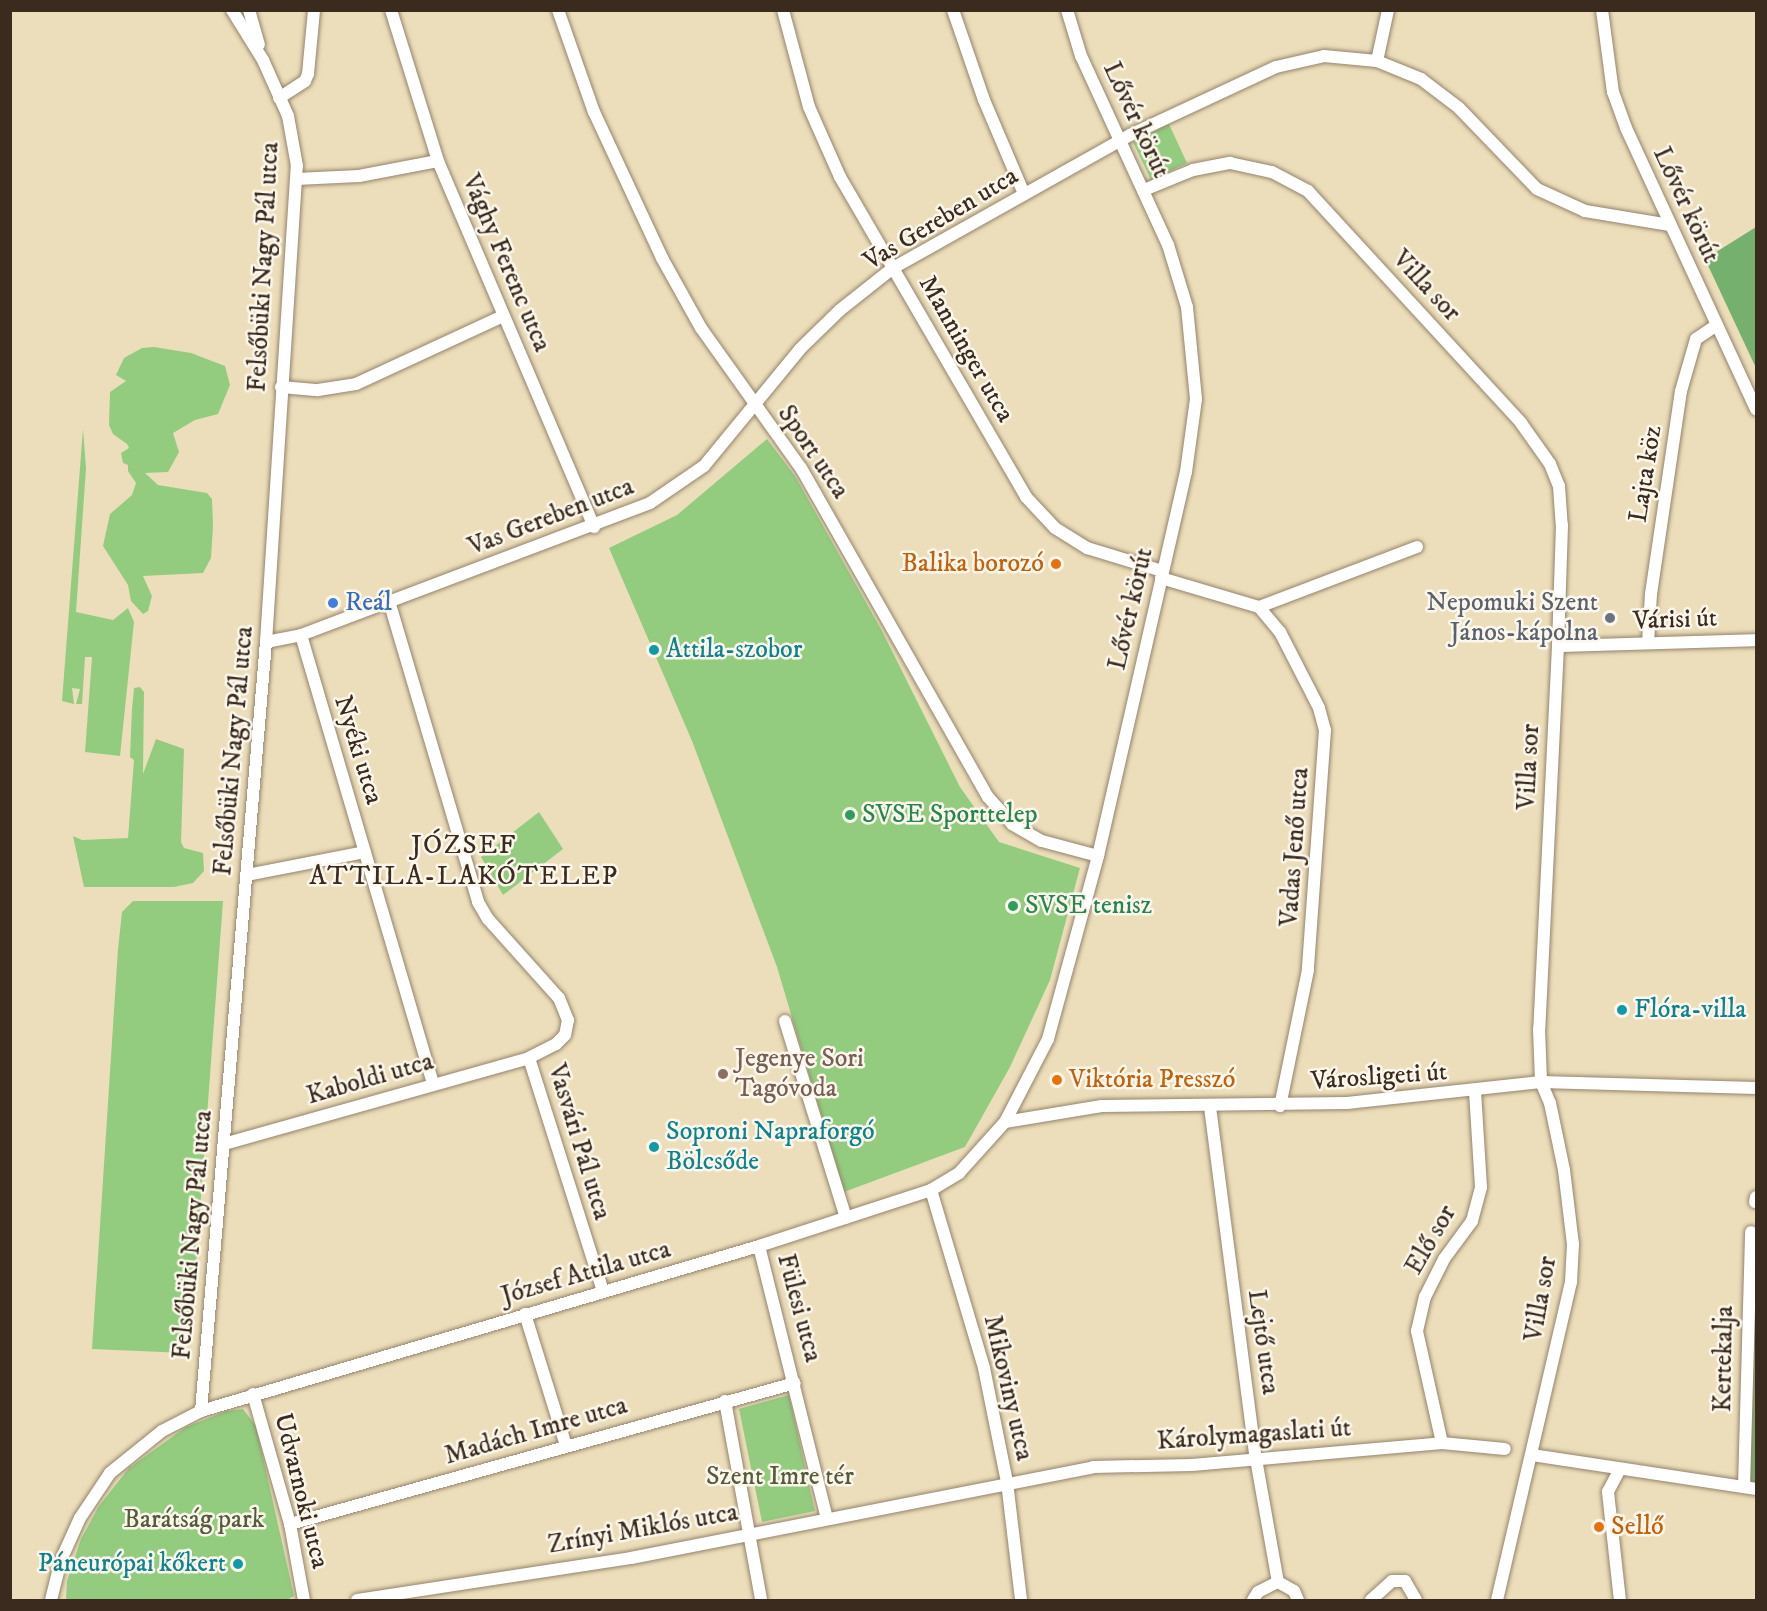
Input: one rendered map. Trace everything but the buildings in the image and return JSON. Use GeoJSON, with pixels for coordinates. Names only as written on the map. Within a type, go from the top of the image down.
{"type":"FeatureCollection","features":[{"type":"Feature","properties":{"kind":"street"},"geometry":{"type":"LineString","coordinates":[[232,10],[263,60]]}},
{"type":"Feature","properties":{"kind":"street"},"geometry":{"type":"LineString","coordinates":[[249,10],[263,60]]}},
{"type":"Feature","properties":{"kind":"street"},"geometry":{"type":"LineString","coordinates":[[279,98],[305,81],[314,10]]}},
{"type":"Feature","properties":{"kind":"street","name":"Vághy Ferenc utca"},"geometry":{"type":"LineString","coordinates":[[391,10],[438,161],[594,527]]}},
{"type":"Feature","properties":{"kind":"street","name":"Sport utca"},"geometry":{"type":"LineString","coordinates":[[558,10],[594,112],[662,258],[701,328],[801,468],[988,797],[1012,824],[1042,841],[1098,856]]}},
{"type":"Feature","properties":{"kind":"street","name":"Manninger utca"},"geometry":{"type":"LineString","coordinates":[[783,10],[809,107],[840,177],[1026,497],[1055,528],[1087,548],[1162,574]]}},
{"type":"Feature","properties":{"kind":"street"},"geometry":{"type":"LineString","coordinates":[[953,10],[984,100],[1024,194]]}},
{"type":"Feature","properties":{"kind":"street","name":"Lővér körút"},"geometry":{"type":"LineString","coordinates":[[931,1190],[959,1173],[1005,1122],[1048,1040],[1098,856],[1193,432],[1195,374],[1187,307],[1168,245],[1081,56],[1067,10]]}},
{"type":"Feature","properties":{"kind":"street"},"geometry":{"type":"LineString","coordinates":[[1377,61],[1388,10]]}},
{"type":"Feature","properties":{"kind":"street","name":"Lővér körút"},"geometry":{"type":"LineString","coordinates":[[1602,10],[1612,92],[1670,225],[1756,409]]}},
{"type":"Feature","properties":{"kind":"street","name":"Vas Gereben utca"},"geometry":{"type":"LineString","coordinates":[[266,642],[301,635],[594,527],[642,507],[681,485],[704,466],[756,407],[800,349],[840,310],[893,268],[1119,141],[1276,67],[1324,56],[1377,61],[1421,79],[1459,108],[1537,189],[1585,211],[1670,225]]}},
{"type":"Feature","properties":{"kind":"street","name":"Felsőbüki Nagy Pál utca"},"geometry":{"type":"LineString","coordinates":[[201,1410],[266,642],[296,179],[293,130],[263,60]]}},
{"type":"Feature","properties":{"kind":"street"},"geometry":{"type":"LineString","coordinates":[[296,179],[359,176],[438,161]]}},
{"type":"Feature","properties":{"kind":"street","name":"Villa sor"},"geometry":{"type":"LineString","coordinates":[[1144,190],[1193,170],[1230,163],[1272,172],[1308,191],[1502,401],[1538,444],[1559,486],[1562,525],[1558,646],[1539,1029],[1541,1082],[1550,1103],[1564,1170],[1573,1244],[1571,1282],[1497,1600]]}},
{"type":"Feature","properties":{"kind":"street"},"geometry":{"type":"LineString","coordinates":[[281,387],[318,390],[356,384],[503,316]]}},
{"type":"Feature","properties":{"kind":"street","name":"Lajta köz"},"geometry":{"type":"LineString","coordinates":[[1648,644],[1651,594],[1681,391],[1695,339],[1717,325]]}},
{"type":"Feature","properties":{"kind":"street"},"geometry":{"type":"LineString","coordinates":[[1162,574],[1260,607],[1417,547]]}},
{"type":"Feature","properties":{"kind":"street","name":"Vasvári Pál utca"},"geometry":{"type":"LineString","coordinates":[[389,601],[478,902],[488,919],[559,998],[568,1020],[564,1035],[556,1044],[529,1058],[603,1291]]}},
{"type":"Feature","properties":{"kind":"street","name":"Vadas Jenő utca"},"geometry":{"type":"LineString","coordinates":[[1260,607],[1280,632],[1319,708],[1325,730],[1308,969],[1280,1106]]}},
{"type":"Feature","properties":{"kind":"street","name":"Nyéki utca"},"geometry":{"type":"LineString","coordinates":[[301,635],[433,1084]]}},
{"type":"Feature","properties":{"kind":"street","name":"Várisi út"},"geometry":{"type":"LineString","coordinates":[[1558,646],[1756,640]]}},
{"type":"Feature","properties":{"kind":"street"},"geometry":{"type":"LineString","coordinates":[[247,875],[365,852]]}},
{"type":"Feature","properties":{"kind":"street"},"geometry":{"type":"LineString","coordinates":[[784,1021],[846,1218]]}},
{"type":"Feature","properties":{"kind":"street","name":"Kaboldi utca"},"geometry":{"type":"LineString","coordinates":[[224,1144],[529,1058]]}},
{"type":"Feature","properties":{"kind":"street","name":"Városligeti út"},"geometry":{"type":"LineString","coordinates":[[1005,1122],[1102,1106],[1280,1106],[1475,1092],[1541,1082],[1756,1088]]}},
{"type":"Feature","properties":{"kind":"street","name":"Elő sor"},"geometry":{"type":"LineString","coordinates":[[1442,1443],[1417,1331],[1425,1297],[1444,1259],[1472,1221],[1481,1187],[1475,1092]]}},
{"type":"Feature","properties":{"kind":"street","name":"Lejtő utca"},"geometry":{"type":"LineString","coordinates":[[1210,1107],[1256,1459],[1278,1581]]}},
{"type":"Feature","properties":{"kind":"street","name":"József Attila utca"},"geometry":{"type":"LineString","coordinates":[[201,1410],[759,1246],[931,1190]]}},
{"type":"Feature","properties":{"kind":"street","name":"Mikoviny utca"},"geometry":{"type":"LineString","coordinates":[[931,1190],[984,1368],[1007,1482],[1021,1600]]}},
{"type":"Feature","properties":{"kind":"street","name":"Kertekalja"},"geometry":{"type":"LineString","coordinates":[[1750,1488],[1751,1232]]}},
{"type":"Feature","properties":{"kind":"street","name":"Fülesi utca"},"geometry":{"type":"LineString","coordinates":[[759,1246],[795,1383]]}},
{"type":"Feature","properties":{"kind":"street"},"geometry":{"type":"LineString","coordinates":[[525,1314],[566,1446]]}},
{"type":"Feature","properties":{"kind":"street"},"geometry":{"type":"LineString","coordinates":[[795,1383],[827,1518]]}},
{"type":"Feature","properties":{"kind":"street","name":"Madách Imre utca"},"geometry":{"type":"LineString","coordinates":[[290,1524],[795,1383]]}},
{"type":"Feature","properties":{"kind":"street","name":"Udvarnoki utca"},"geometry":{"type":"LineString","coordinates":[[253,1394],[290,1524],[304,1600]]}},
{"type":"Feature","properties":{"kind":"street"},"geometry":{"type":"LineString","coordinates":[[725,1401],[761,1600]]}},
{"type":"Feature","properties":{"kind":"street"},"geometry":{"type":"LineString","coordinates":[[51,1600],[61,1560],[80,1518],[110,1473],[162,1431],[201,1410]]}},
{"type":"Feature","properties":{"kind":"street","name":"Károlymagaslati út"},"geometry":{"type":"LineString","coordinates":[[1007,1482],[1092,1467],[1192,1465],[1442,1443],[1505,1449]]}},
{"type":"Feature","properties":{"kind":"street"},"geometry":{"type":"LineString","coordinates":[[1532,1455],[1750,1488]]}},
{"type":"Feature","properties":{"kind":"street"},"geometry":{"type":"LineString","coordinates":[[1620,1469],[1608,1492],[1620,1600]]}},
{"type":"Feature","properties":{"kind":"street","name":"Zrínyi Miklós utca"},"geometry":{"type":"LineString","coordinates":[[357,1600],[631,1557],[1007,1482]]}},
{"type":"Feature","properties":{"kind":"street"},"geometry":{"type":"LineString","coordinates":[[1253,1600],[1258,1592],[1278,1581],[1294,1591],[1298,1600]]}},
{"type":"Feature","properties":{"kind":"street"},"geometry":{"type":"LineString","coordinates":[[1371,1600],[1392,1581],[1405,1581],[1416,1600]]}},
{"type":"Feature","properties":{"kind":"green space"},"geometry":{"type":"Polygon","coordinates":[[[1169,124],[1187,163],[1151,180],[1133,142],[1169,124]]]}},
{"type":"Feature","properties":{"kind":"green space"},"geometry":{"type":"Polygon","coordinates":[[[1756,227],[1756,368],[1705,259],[1756,227]]]}},
{"type":"Feature","properties":{"kind":"green space"},"geometry":{"type":"Polygon","coordinates":[[[154,347],[191,353],[225,366],[230,385],[218,414],[195,420],[173,433],[179,452],[168,472],[145,473],[158,485],[207,493],[212,499],[213,526],[211,558],[203,573],[143,576],[152,596],[148,611],[143,614],[131,601],[128,585],[103,546],[110,514],[132,495],[136,483],[128,471],[128,465],[123,463],[121,453],[129,448],[113,434],[109,425],[110,392],[126,381],[116,375],[124,358],[142,348],[154,347]]]}},
{"type":"Feature","properties":{"kind":"green space"},"geometry":{"type":"Polygon","coordinates":[[[83,429],[86,468],[76,612],[113,620],[128,608],[134,622],[120,756],[85,752],[92,657],[85,657],[82,704],[76,704],[80,689],[72,688],[74,704],[62,701],[83,429]]]}},
{"type":"Feature","properties":{"kind":"green space","name":"SVSE Sporttelep"},"geometry":{"type":"Polygon","coordinates":[[[767,439],[795,476],[882,631],[960,787],[999,842],[1080,868],[1050,980],[1010,1067],[965,1147],[844,1192],[777,967],[692,741],[609,548],[677,515],[767,439]]]}},
{"type":"Feature","properties":{"kind":"green space"},"geometry":{"type":"Polygon","coordinates":[[[140,687],[144,692],[143,774],[156,739],[184,749],[181,842],[184,848],[203,853],[204,871],[193,883],[174,887],[84,887],[73,836],[82,840],[128,838],[134,760],[130,757],[132,709],[134,688],[140,687]]]}},
{"type":"Feature","properties":{"kind":"green space"},"geometry":{"type":"Polygon","coordinates":[[[539,812],[563,849],[503,895],[481,857],[539,812]]]}},
{"type":"Feature","properties":{"kind":"green space"},"geometry":{"type":"Polygon","coordinates":[[[133,901],[223,901],[195,1277],[185,1353],[92,1349],[118,949],[122,912],[133,901]]]}},
{"type":"Feature","properties":{"kind":"green space"},"geometry":{"type":"Polygon","coordinates":[[[1756,1239],[1756,1485],[1749,1485],[1756,1239]]]}},
{"type":"Feature","properties":{"kind":"green space","name":"Szent Imre tér"},"geometry":{"type":"Polygon","coordinates":[[[789,1395],[815,1511],[762,1522],[739,1409],[789,1395]]]}},
{"type":"Feature","properties":{"kind":"green space","name":"Barátság park"},"geometry":{"type":"Polygon","coordinates":[[[243,1409],[256,1426],[294,1596],[287,1600],[66,1600],[67,1581],[81,1539],[99,1506],[129,1468],[186,1427],[227,1411],[243,1409]]]}},
{"type":"Feature","properties":{"kind":"place","name":"Balika borozó"},"geometry":{"type":"Point","coordinates":[1056,564]}},
{"type":"Feature","properties":{"kind":"place","name":"Reál"},"geometry":{"type":"Point","coordinates":[333,603]}},
{"type":"Feature","properties":{"kind":"place","name":"Nepomuki Szent János-kápolna"},"geometry":{"type":"Point","coordinates":[1610,618]}},
{"type":"Feature","properties":{"kind":"place","name":"Attila-szobor"},"geometry":{"type":"Point","coordinates":[654,650]}},
{"type":"Feature","properties":{"kind":"place","name":"SVSE Sporttelep"},"geometry":{"type":"Point","coordinates":[850,815]}},
{"type":"Feature","properties":{"kind":"place","name":"SVSE tenisz"},"geometry":{"type":"Point","coordinates":[1013,906]}},
{"type":"Feature","properties":{"kind":"place","name":"Flóra-villa"},"geometry":{"type":"Point","coordinates":[1622,1010]}},
{"type":"Feature","properties":{"kind":"place","name":"Jegenye Sori Tagóvoda"},"geometry":{"type":"Point","coordinates":[723,1074]}},
{"type":"Feature","properties":{"kind":"place","name":"Viktória Presszó"},"geometry":{"type":"Point","coordinates":[1057,1080]}},
{"type":"Feature","properties":{"kind":"place","name":"Soproni Napraforgó Bölcsőde"},"geometry":{"type":"Point","coordinates":[654,1147]}},
{"type":"Feature","properties":{"kind":"place","name":"Sellő"},"geometry":{"type":"Point","coordinates":[1599,1527]}},
{"type":"Feature","properties":{"kind":"place","name":"Páneurópai kőkert"},"geometry":{"type":"Point","coordinates":[238,1564]}},
{"type":"Feature","properties":{"kind":"district","name":"JÓZSEF ATTILA-LAKÓTELEP"},"geometry":{"type":"Point","coordinates":[464,860]}}]}
